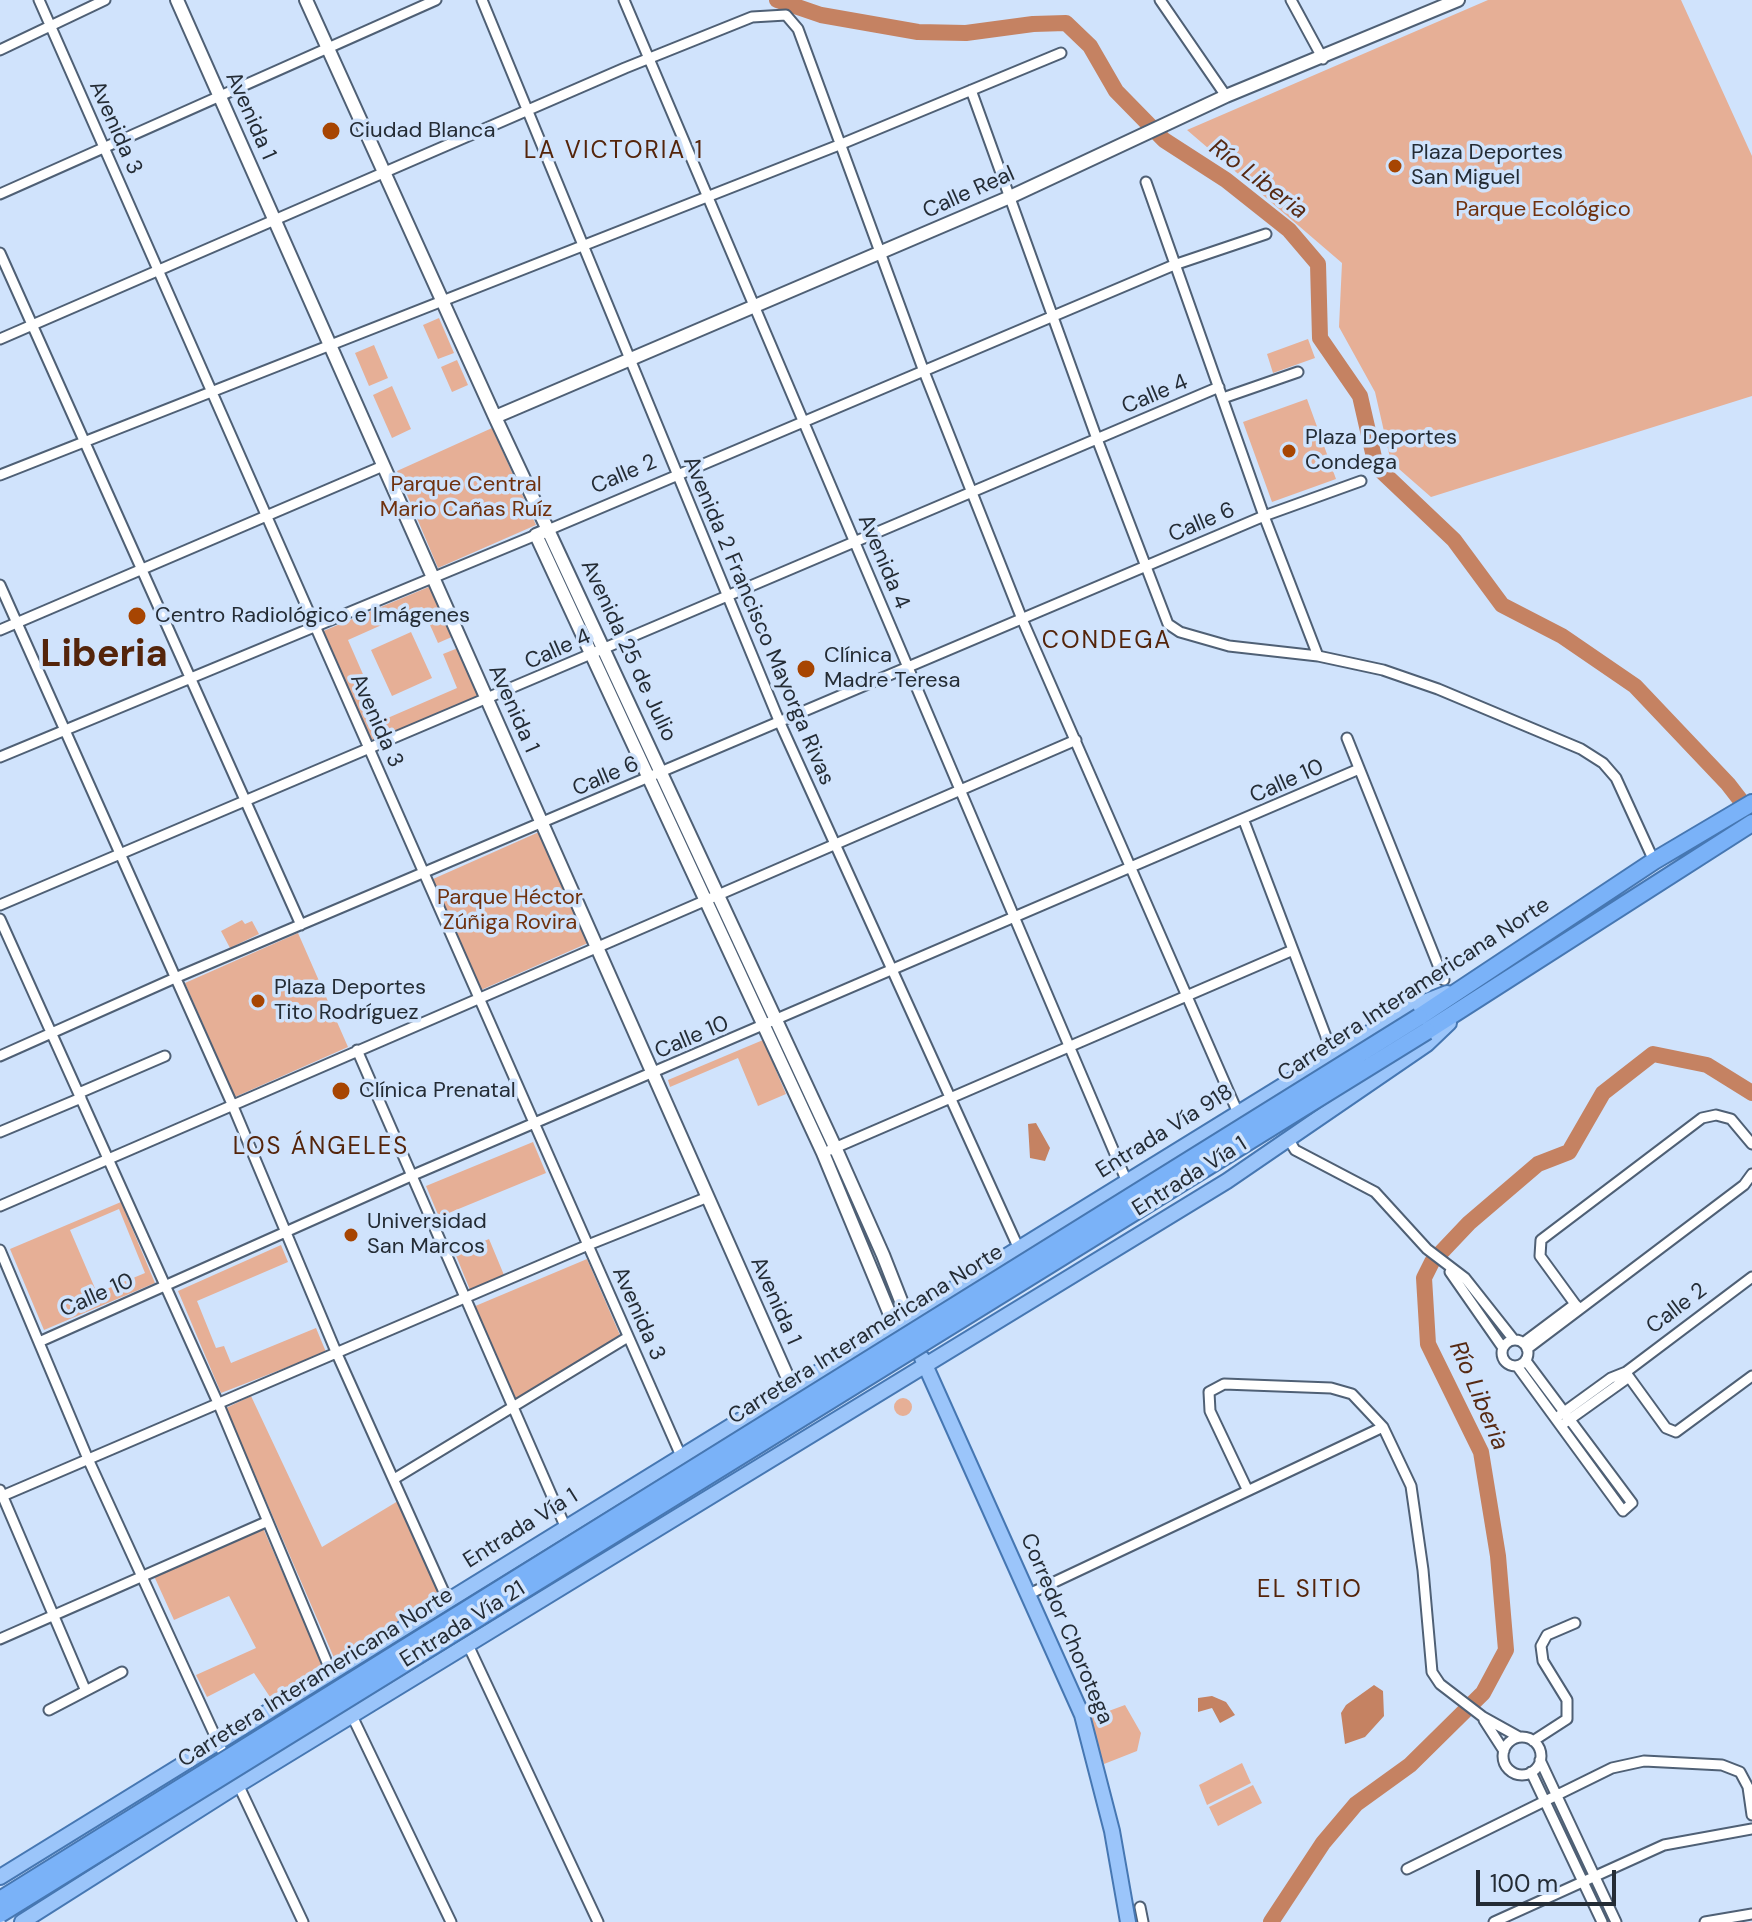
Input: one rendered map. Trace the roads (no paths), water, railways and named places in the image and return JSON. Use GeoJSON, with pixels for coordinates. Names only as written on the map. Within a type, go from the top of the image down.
{"type":"FeatureCollection","features":[{"type":"Feature","properties":{"kind":"highway","name":"Carretera Interamericana Norte"},"geometry":{"type":"LineString","coordinates":[[0,1914],[1423,1024],[1450,985],[1752,803]]}},
{"type":"Feature","properties":{"kind":"highway","name":"Carretera Interamericana Norte"},"geometry":{"type":"LineString","coordinates":[[0,1900],[1423,1024],[1463,1008],[1752,823]]}},
{"type":"Feature","properties":{"kind":"main road","name":"Entrada Vía 918"},"geometry":{"type":"LineString","coordinates":[[903,1321],[1450,985]]}},
{"type":"Feature","properties":{"kind":"main road","name":"Entrada Vía 1"},"geometry":{"type":"LineString","coordinates":[[926,1365],[1034,1301],[1289,1140],[1427,1044],[1463,1008]]}},
{"type":"Feature","properties":{"kind":"main road","name":"Entrada Vía 1"},"geometry":{"type":"LineString","coordinates":[[0,1877],[565,1526],[903,1321]]}},
{"type":"Feature","properties":{"kind":"main road","name":"Avenida 25 de Julio"},"geometry":{"type":"LineString","coordinates":[[903,1321],[926,1365]]}},
{"type":"Feature","properties":{"kind":"main road","name":"Entrada Vía 21"},"geometry":{"type":"LineString","coordinates":[[22,1922],[238,1785],[353,1718],[926,1365]]}},
{"type":"Feature","properties":{"kind":"main road","name":"Corredor Chorotega"},"geometry":{"type":"LineString","coordinates":[[926,1365],[1082,1715],[1112,1831],[1128,1922]]}},
{"type":"Feature","properties":{"kind":"street","name":"Avenida 3"},"geometry":{"type":"LineString","coordinates":[[39,0],[681,1456]]}},
{"type":"Feature","properties":{"kind":"street"},"geometry":{"type":"LineString","coordinates":[[0,50],[105,0]]}},
{"type":"Feature","properties":{"kind":"street","name":"Avenida 1"},"geometry":{"type":"LineString","coordinates":[[177,0],[812,1433]]}},
{"type":"Feature","properties":{"kind":"street","name":"Avenida 25 de Julio"},"geometry":{"type":"LineString","coordinates":[[306,0],[495,417],[542,532],[597,652],[655,776],[718,896],[835,1147],[905,1311],[903,1321],[891,1317],[823,1153],[706,902],[655,776]]}},
{"type":"Feature","properties":{"kind":"street"},"geometry":{"type":"LineString","coordinates":[[0,194],[436,0]]}},
{"type":"Feature","properties":{"kind":"street","name":"Avenida 2 Francisco Mayorga Rivas"},"geometry":{"type":"LineString","coordinates":[[482,0],[780,723],[834,845],[895,970],[1019,1249]]}},
{"type":"Feature","properties":{"kind":"street","name":"Avenida 4"},"geometry":{"type":"LineString","coordinates":[[624,0],[1127,1182]]}},
{"type":"Feature","properties":{"kind":"street"},"geometry":{"type":"LineString","coordinates":[[1160,0],[1226,96]]}},
{"type":"Feature","properties":{"kind":"street"},"geometry":{"type":"LineString","coordinates":[[1291,0],[1323,59]]}},
{"type":"Feature","properties":{"kind":"street","name":"Calle Real"},"geometry":{"type":"LineString","coordinates":[[495,417],[630,362],[1010,197],[1226,96],[1323,59],[1458,0]]}},
{"type":"Feature","properties":{"kind":"street"},"geometry":{"type":"LineString","coordinates":[[0,339],[649,58],[752,17],[786,15],[798,29],[923,369],[1022,619],[1134,868],[1238,1113]]}},
{"type":"Feature","properties":{"kind":"street"},"geometry":{"type":"LineString","coordinates":[[0,475],[839,145],[1061,53]]}},
{"type":"Feature","properties":{"kind":"street"},"geometry":{"type":"LineString","coordinates":[[971,90],[1051,316],[1168,624],[1180,632],[1229,646],[1318,656],[1383,670],[1438,689],[1581,749],[1610,770],[1654,861]]}},
{"type":"Feature","properties":{"kind":"street"},"geometry":{"type":"LineString","coordinates":[[1146,182],[1264,516],[1318,656]]}},
{"type":"Feature","properties":{"kind":"street","name":"Calle 2"},"geometry":{"type":"LineString","coordinates":[[0,757],[433,579],[1174,265],[1266,234]]}},
{"type":"Feature","properties":{"kind":"street"},"geometry":{"type":"LineString","coordinates":[[0,253],[301,925]]}},
{"type":"Feature","properties":{"kind":"street","name":"Calle 4"},"geometry":{"type":"LineString","coordinates":[[1223,398],[1298,372]]}},
{"type":"Feature","properties":{"kind":"street","name":"Calle 4"},"geometry":{"type":"LineString","coordinates":[[0,905],[370,751],[1219,387]]}},
{"type":"Feature","properties":{"kind":"street"},"geometry":{"type":"LineString","coordinates":[[0,630],[383,466]]}},
{"type":"Feature","properties":{"kind":"street","name":"Calle 6"},"geometry":{"type":"LineString","coordinates":[[0,1056],[175,978],[542,825],[1264,516],[1361,481]]}},
{"type":"Feature","properties":{"kind":"street"},"geometry":{"type":"LineString","coordinates":[[0,585],[232,1104],[337,1354],[448,1601]]}},
{"type":"Feature","properties":{"kind":"street"},"geometry":{"type":"LineString","coordinates":[[1347,738],[1450,985]]}},
{"type":"Feature","properties":{"kind":"street"},"geometry":{"type":"LineString","coordinates":[[0,1206],[1076,740]]}},
{"type":"Feature","properties":{"kind":"street","name":"Calle 10"},"geometry":{"type":"LineString","coordinates":[[39,1342],[411,1176],[777,1022],[1359,769]]}},
{"type":"Feature","properties":{"kind":"street"},"geometry":{"type":"LineString","coordinates":[[1244,821],[1330,1047]]}},
{"type":"Feature","properties":{"kind":"street"},"geometry":{"type":"LineString","coordinates":[[0,919],[219,1405],[331,1672]]}},
{"type":"Feature","properties":{"kind":"street"},"geometry":{"type":"LineString","coordinates":[[823,1153],[950,1095],[1293,950]]}},
{"type":"Feature","properties":{"kind":"street"},"geometry":{"type":"LineString","coordinates":[[357,1050],[565,1526]]}},
{"type":"Feature","properties":{"kind":"street"},"geometry":{"type":"LineString","coordinates":[[0,1132],[165,1056]]}},
{"type":"Feature","properties":{"kind":"street"},"geometry":{"type":"LineString","coordinates":[[1577,1306],[1540,1256],[1541,1240],[1702,1118],[1716,1115],[1731,1119],[1752,1144]]}},
{"type":"Feature","properties":{"kind":"street"},"geometry":{"type":"LineString","coordinates":[[1289,1140],[1295,1150],[1375,1192],[1427,1249],[1465,1278],[1521,1344],[1521,1364],[1558,1423],[1623,1511],[1632,1503],[1567,1416],[1521,1364],[1504,1360],[1503,1348],[1446,1266]]}},
{"type":"Feature","properties":{"kind":"street"},"geometry":{"type":"LineString","coordinates":[[1503,1348],[1521,1344],[1577,1306],[1744,1185],[1752,1174]]}},
{"type":"Feature","properties":{"kind":"street"},"geometry":{"type":"LineString","coordinates":[[85,1689],[1,1494],[708,1197]]}},
{"type":"Feature","properties":{"kind":"street"},"geometry":{"type":"LineString","coordinates":[[1034,1301],[1014,1264],[1019,1249],[1031,1252],[1054,1288]]}},
{"type":"Feature","properties":{"kind":"street"},"geometry":{"type":"LineString","coordinates":[[0,1250],[88,1459],[303,1922]]}},
{"type":"Feature","properties":{"kind":"street","name":"Calle 2"},"geometry":{"type":"LineString","coordinates":[[1558,1423],[1752,1277]]}},
{"type":"Feature","properties":{"kind":"street"},"geometry":{"type":"LineString","coordinates":[[394,1479],[628,1337]]}},
{"type":"Feature","properties":{"kind":"street"},"geometry":{"type":"LineString","coordinates":[[1627,1374],[1666,1428],[1676,1432],[1752,1376]]}},
{"type":"Feature","properties":{"kind":"street"},"geometry":{"type":"LineString","coordinates":[[1247,1489],[1210,1411],[1209,1392],[1224,1384],[1331,1388],[1352,1394],[1383,1427],[1411,1486],[1423,1570],[1432,1672],[1440,1684],[1481,1716],[1519,1737],[1533,1741],[1539,1749],[1540,1760],[1616,1922]]}},
{"type":"Feature","properties":{"kind":"street"},"geometry":{"type":"LineString","coordinates":[[1029,1594],[1383,1427]]}},
{"type":"Feature","properties":{"kind":"street"},"geometry":{"type":"LineString","coordinates":[[0,1639],[266,1522]]}},
{"type":"Feature","properties":{"kind":"street"},"geometry":{"type":"LineString","coordinates":[[1533,1741],[1559,1727],[1569,1711],[1567,1700],[1543,1661],[1541,1646],[1547,1635],[1575,1623]]}},
{"type":"Feature","properties":{"kind":"street"},"geometry":{"type":"LineString","coordinates":[[469,1647],[598,1922]]}},
{"type":"Feature","properties":{"kind":"street"},"geometry":{"type":"LineString","coordinates":[[49,1710],[122,1672]]}},
{"type":"Feature","properties":{"kind":"street"},"geometry":{"type":"LineString","coordinates":[[1481,1716],[1504,1751],[1505,1763],[1513,1772],[1531,1772]]}},
{"type":"Feature","properties":{"kind":"street"},"geometry":{"type":"LineString","coordinates":[[353,1718],[451,1922]]}},
{"type":"Feature","properties":{"kind":"street"},"geometry":{"type":"LineString","coordinates":[[1504,1751],[1509,1742],[1519,1737]]}},
{"type":"Feature","properties":{"kind":"street"},"geometry":{"type":"LineString","coordinates":[[1531,1772],[1540,1760]]}},
{"type":"Feature","properties":{"kind":"street"},"geometry":{"type":"LineString","coordinates":[[1407,1869],[1612,1768],[1644,1761],[1722,1765],[1740,1772],[1748,1787],[1752,1815]]}},
{"type":"Feature","properties":{"kind":"street"},"geometry":{"type":"LineString","coordinates":[[1531,1772],[1602,1922]]}},
{"type":"Feature","properties":{"kind":"street"},"geometry":{"type":"LineString","coordinates":[[1494,1922],[1664,1845],[1752,1829]]}},
{"type":"Feature","properties":{"kind":"street"},"geometry":{"type":"LineString","coordinates":[[1140,1907],[1143,1922]]}},
{"type":"Feature","properties":{"kind":"street"},"geometry":{"type":"LineString","coordinates":[[1705,1922],[1752,1914]]}},
{"type":"Feature","properties":{"kind":"waterway","name":"Río Liberia"},"geometry":{"type":"LineString","coordinates":[[777,0],[821,15],[918,32],[966,33],[1066,23],[1090,46],[1116,91],[1164,140],[1226,180],[1289,230],[1318,264],[1320,338],[1360,396],[1376,466],[1454,540],[1502,605],[1562,636],[1635,686],[1728,784],[1752,815]]}},
{"type":"Feature","properties":{"kind":"waterway","name":"Río Liberia"},"geometry":{"type":"LineString","coordinates":[[1271,1922],[1323,1843],[1356,1804],[1410,1765],[1483,1693],[1506,1650],[1498,1556],[1481,1452],[1428,1344],[1424,1278],[1432,1262],[1469,1223],[1538,1164],[1569,1152],[1603,1093],[1653,1054],[1707,1065],[1752,1093]]}},
{"type":"Feature","properties":{"kind":"place","name":"Ciudad Blanca"},"geometry":{"type":"Point","coordinates":[331,131]}},
{"type":"Feature","properties":{"kind":"place","name":"Plaza Deportes San Miguel"},"geometry":{"type":"Point","coordinates":[1395,166]}},
{"type":"Feature","properties":{"kind":"place","name":"Plaza Deportes Condega"},"geometry":{"type":"Point","coordinates":[1289,451]}},
{"type":"Feature","properties":{"kind":"place","name":"Centro Radiológico e Imágenes"},"geometry":{"type":"Point","coordinates":[137,616]}},
{"type":"Feature","properties":{"kind":"place","name":"Clínica Madre Teresa"},"geometry":{"type":"Point","coordinates":[806,669]}},
{"type":"Feature","properties":{"kind":"place","name":"Plaza Deportes Tito Rodríguez"},"geometry":{"type":"Point","coordinates":[258,1001]}},
{"type":"Feature","properties":{"kind":"place","name":"Clínica Prenatal"},"geometry":{"type":"Point","coordinates":[341,1091]}},
{"type":"Feature","properties":{"kind":"place","name":"Universidad San Marcos"},"geometry":{"type":"Point","coordinates":[351,1235]}},
{"type":"Feature","properties":{"kind":"district","name":"LA VICTORIA 1"},"geometry":{"type":"Point","coordinates":[614,152]}},
{"type":"Feature","properties":{"kind":"district","name":"CONDEGA"},"geometry":{"type":"Point","coordinates":[1107,642]}},
{"type":"Feature","properties":{"kind":"district","name":"Liberia"},"geometry":{"type":"Point","coordinates":[104,656]}},
{"type":"Feature","properties":{"kind":"district","name":"LOS ÁNGELES"},"geometry":{"type":"Point","coordinates":[321,1148]}},
{"type":"Feature","properties":{"kind":"district","name":"EL SITIO"},"geometry":{"type":"Point","coordinates":[1310,1591]}},
{"type":"Feature","properties":{"kind":"park label","name":"Parque Ecológico"},"geometry":{"type":"Point","coordinates":[1543,210]}},
{"type":"Feature","properties":{"kind":"park label","name":"Parque Central Mario Cañas Ruíz"},"geometry":{"type":"Point","coordinates":[466,498]}},
{"type":"Feature","properties":{"kind":"park label","name":"Parque Héctor Zúñiga Rovira"},"geometry":{"type":"Point","coordinates":[510,910]}}]}
